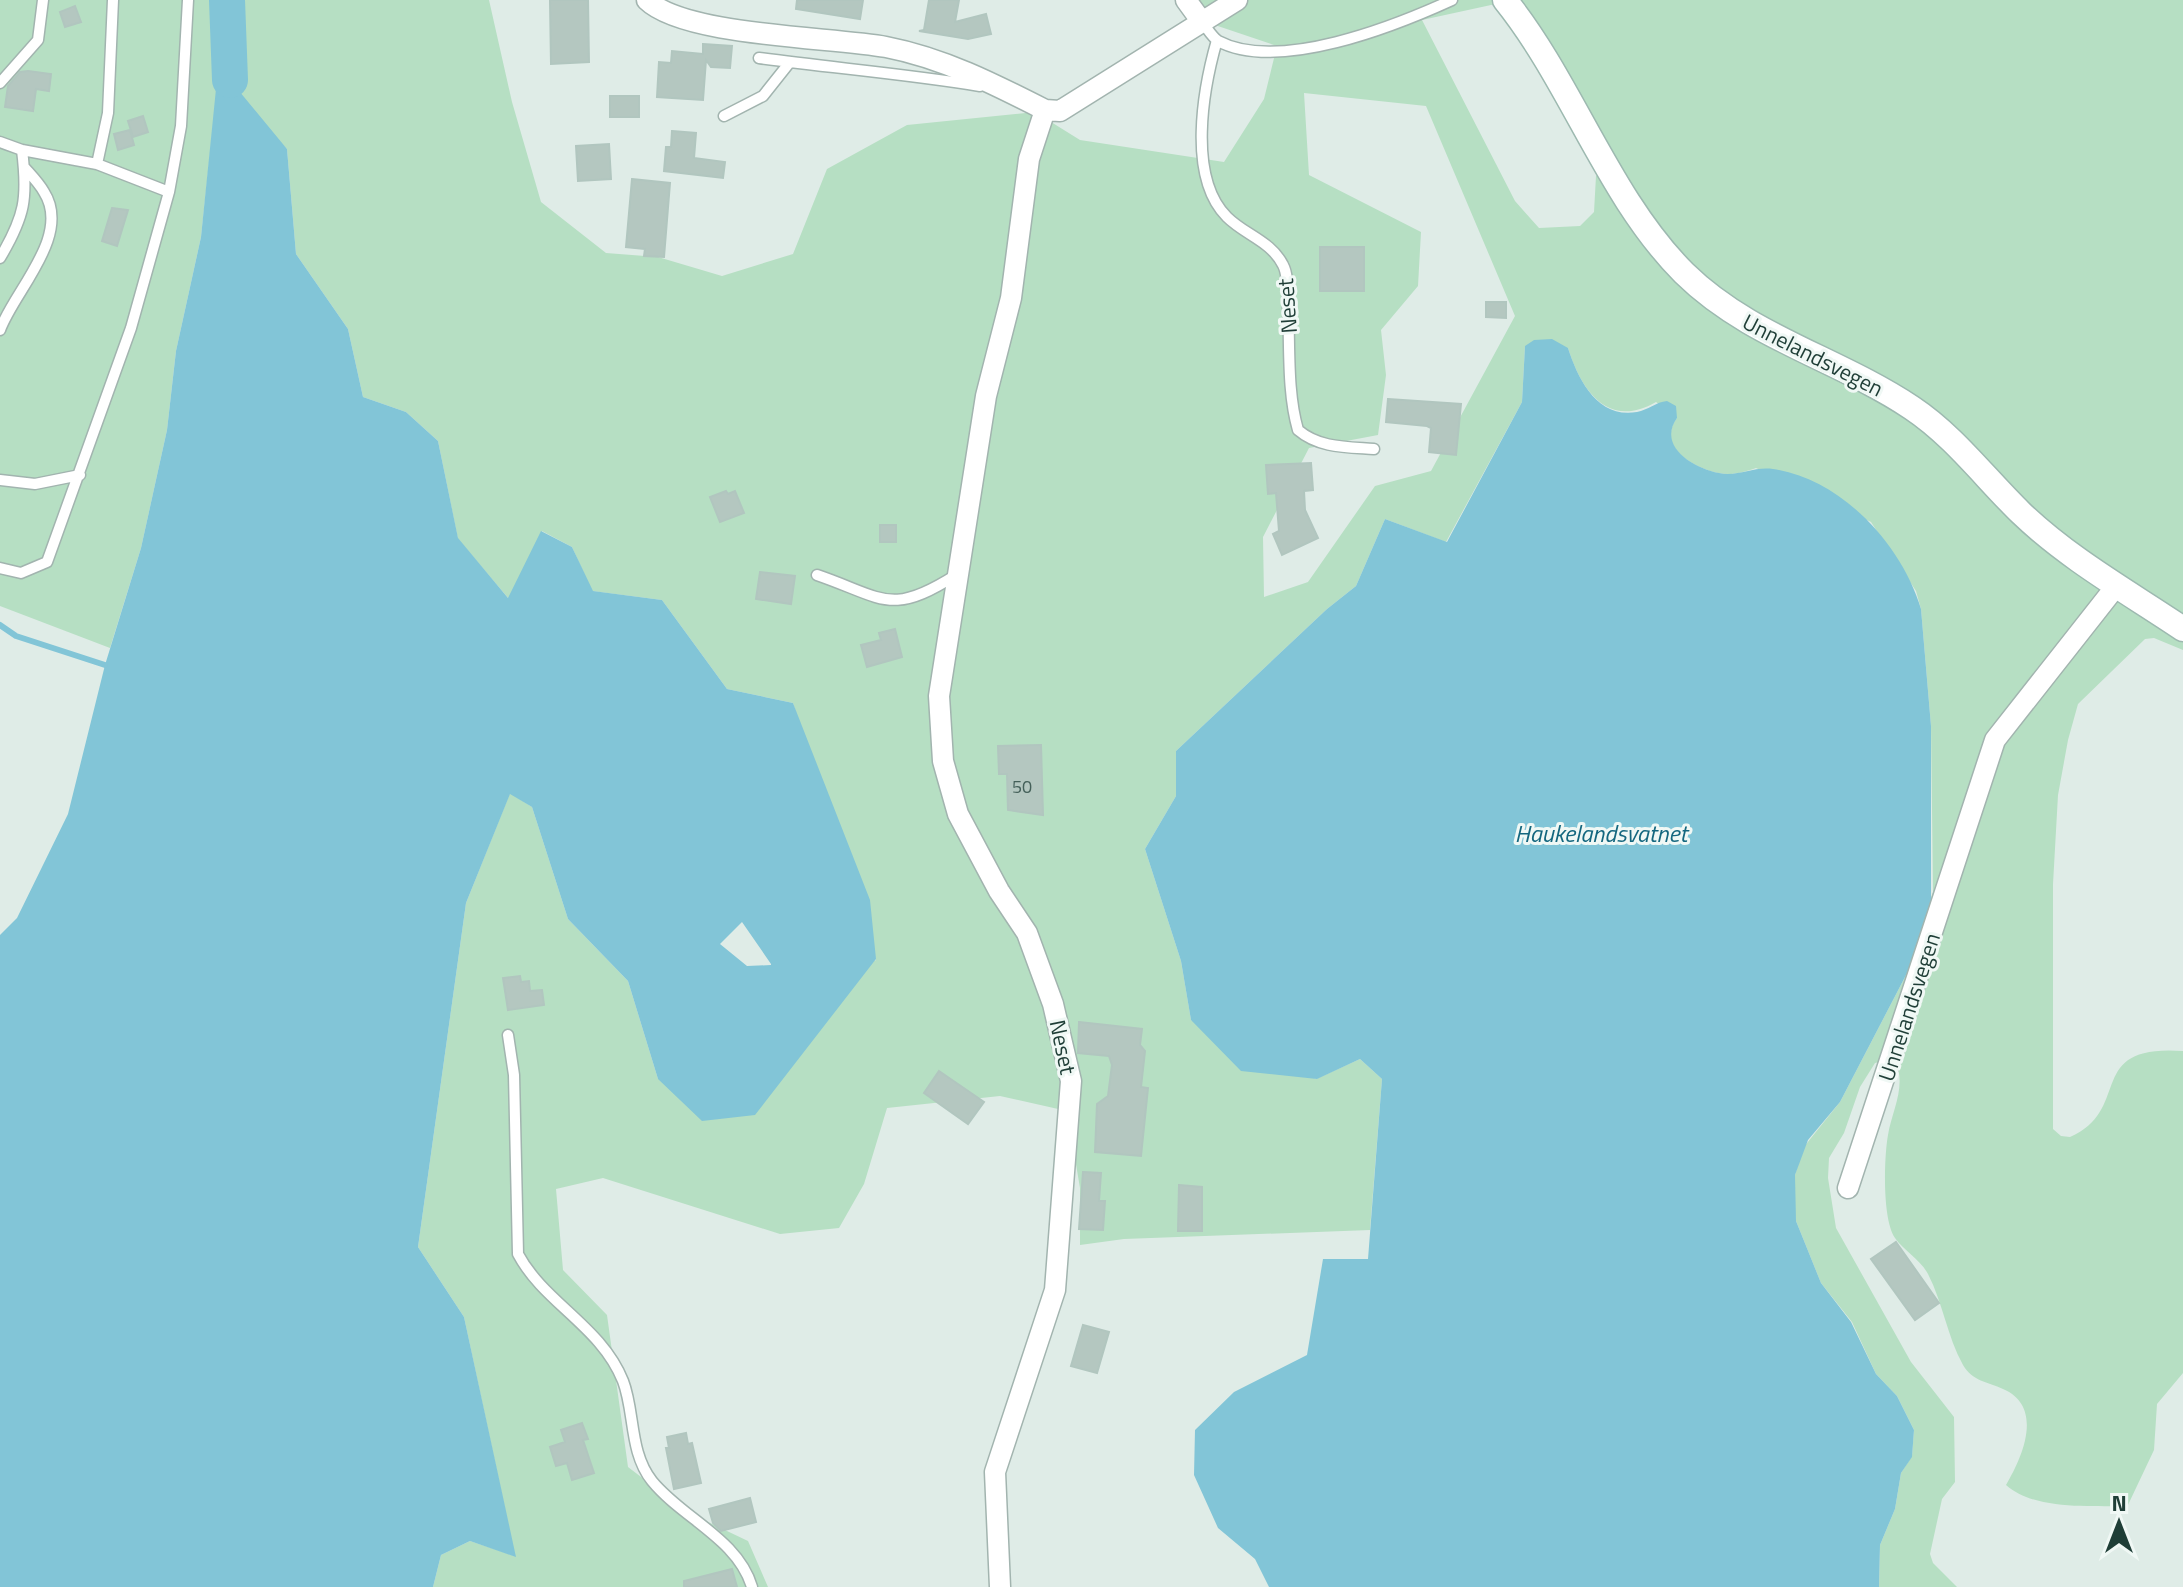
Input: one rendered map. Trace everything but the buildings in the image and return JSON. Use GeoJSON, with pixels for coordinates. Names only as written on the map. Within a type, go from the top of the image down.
{"type":"FeatureCollection","features":[{"type":"Feature","properties":{"kind":"main road","name":"Unnelandsvegen"},"geometry":{"type":"LineString","coordinates":[[1505,0],[1652,235],[1684,272],[1751,326],[1915,410],[1944,434],[2063,551],[2183,629]]}},
{"type":"Feature","properties":{"kind":"street"},"geometry":{"type":"LineString","coordinates":[[647,0],[679,17],[722,26],[886,47],[948,63],[1045,110],[1060,111],[1237,0]]}},
{"type":"Feature","properties":{"kind":"street"},"geometry":{"type":"LineString","coordinates":[[1186,0],[1202,22]]}},
{"type":"Feature","properties":{"kind":"street","name":"Neset"},"geometry":{"type":"LineString","coordinates":[[1000,1587],[995,1472],[1055,1290],[1071,1081],[1053,1004],[1027,933],[999,891],[958,814],[943,761],[939,696],[961,572],[986,396],[1011,298],[1029,159],[1045,110]]}},
{"type":"Feature","properties":{"kind":"street","name":"Unnelandsvegen"},"geometry":{"type":"LineString","coordinates":[[1848,1188],[1995,740],[2117,585]]}},
{"type":"Feature","properties":{"kind":"lane"},"geometry":{"type":"LineString","coordinates":[[0,83],[10,67],[32,51],[38,40],[43,0]]}},
{"type":"Feature","properties":{"kind":"lane"},"geometry":{"type":"LineString","coordinates":[[97,164],[108,113],[113,0]]}},
{"type":"Feature","properties":{"kind":"lane"},"geometry":{"type":"LineString","coordinates":[[0,568],[21,573],[47,562],[131,328],[169,192],[182,112],[188,0]]}},
{"type":"Feature","properties":{"kind":"lane"},"geometry":{"type":"LineString","coordinates":[[1202,22],[1217,40],[1256,51],[1297,49],[1400,24],[1452,0]]}},
{"type":"Feature","properties":{"kind":"lane","name":"Neset"},"geometry":{"type":"LineString","coordinates":[[1217,40],[1207,74],[1202,115],[1206,175],[1211,196],[1228,218],[1264,242],[1284,266],[1298,430],[1309,440],[1330,446],[1374,449]]}},
{"type":"Feature","properties":{"kind":"lane"},"geometry":{"type":"LineString","coordinates":[[759,58],[924,76],[1005,90]]}},
{"type":"Feature","properties":{"kind":"lane"},"geometry":{"type":"LineString","coordinates":[[724,116],[763,96],[790,62]]}},
{"type":"Feature","properties":{"kind":"lane"},"geometry":{"type":"LineString","coordinates":[[0,142],[22,150],[97,164],[169,192]]}},
{"type":"Feature","properties":{"kind":"lane"},"geometry":{"type":"LineString","coordinates":[[0,258],[21,220],[26,201],[22,150]]}},
{"type":"Feature","properties":{"kind":"lane"},"geometry":{"type":"LineString","coordinates":[[0,330],[8,309],[37,267],[49,236],[46,194],[24,167]]}},
{"type":"Feature","properties":{"kind":"lane"},"geometry":{"type":"LineString","coordinates":[[0,480],[35,484],[80,475]]}},
{"type":"Feature","properties":{"kind":"lane"},"geometry":{"type":"LineString","coordinates":[[817,575],[896,603],[920,596],[961,572]]}},
{"type":"Feature","properties":{"kind":"lane"},"geometry":{"type":"LineString","coordinates":[[508,1035],[514,1075],[518,1254],[528,1272],[602,1344],[623,1382],[633,1436],[651,1479],[739,1559],[752,1587]]}},
{"type":"Feature","properties":{"kind":"green space"},"geometry":{"type":"Polygon","coordinates":[[[0,0],[217,0],[218,75],[225,54],[229,0],[489,0],[512,102],[541,202],[606,253],[658,257],[722,276],[793,254],[827,169],[907,125],[1035,112],[1080,140],[1224,162],[1264,99],[1277,46],[1197,19],[1185,0],[1514,0],[2183,0],[2183,650],[2154,638],[2145,639],[2078,704],[2068,740],[2058,795],[2053,884],[2053,1129],[2061,1136],[2070,1137],[2089,1125],[2101,1111],[2120,1068],[2132,1058],[2152,1052],[2183,1051],[2183,1373],[2157,1404],[2154,1450],[2127,1507],[2048,1503],[2018,1493],[2006,1485],[2023,1448],[2027,1420],[2016,1397],[1976,1378],[1963,1365],[1928,1274],[1899,1243],[1891,1229],[1886,1203],[1886,1158],[1900,1078],[1894,1059],[1875,1063],[1860,1087],[1844,1133],[1829,1158],[1828,1178],[1836,1228],[1911,1362],[1954,1417],[1955,1482],[1942,1499],[1930,1554],[1933,1563],[1957,1587],[1879,1587],[1880,1545],[1895,1509],[1901,1473],[1912,1456],[1914,1430],[1897,1396],[1876,1374],[1852,1322],[1821,1283],[1796,1221],[1793,1203],[1795,1175],[1803,1148],[1840,1102],[1905,977],[1933,892],[1931,726],[1921,609],[1916,591],[1871,522],[1756,468],[1728,474],[1698,466],[1674,446],[1672,428],[1677,418],[1656,402],[1624,411],[1610,408],[1589,391],[1568,348],[1525,346],[1522,402],[1446,542],[1385,519],[1356,586],[1327,609],[1176,751],[1176,796],[1145,849],[1181,961],[1191,1020],[1316,1079],[1360,1059],[1382,1079],[1370,1230],[1124,1239],[1080,1245],[1080,1188],[1067,1111],[1000,1096],[887,1108],[864,1184],[839,1228],[780,1234],[603,1178],[556,1189],[563,1270],[607,1315],[628,1467],[687,1512],[748,1541],[768,1587],[433,1587],[441,1555],[470,1541],[515,1556],[464,1317],[418,1247],[466,903],[510,793],[532,807],[568,919],[628,981],[658,1079],[876,960],[793,703],[727,689],[662,600],[592,591],[572,547],[542,531],[509,599],[458,539],[438,441],[406,412],[363,397],[348,329],[296,254],[287,149],[218,79],[201,237],[176,351],[167,430],[141,548],[110,648],[0,606],[0,0]],[[1514,0],[1422,20],[1515,201],[1539,228],[1580,226],[1594,212],[1596,176],[1603,171],[1514,0]],[[1304,93],[1309,175],[1421,232],[1418,286],[1381,330],[1386,375],[1378,435],[1309,448],[1263,537],[1264,597],[1308,582],[1375,486],[1431,471],[1515,316],[1426,106],[1304,93]]]}},
{"type":"Feature","properties":{"kind":"water"},"geometry":{"type":"Polygon","coordinates":[[[217,79],[230,80],[287,149],[296,254],[348,329],[363,397],[406,412],[438,441],[458,538],[508,598],[541,531],[572,547],[593,591],[662,600],[727,689],[793,703],[870,900],[876,959],[755,1115],[702,1121],[658,1079],[628,981],[568,919],[532,807],[510,794],[466,903],[418,1247],[464,1317],[516,1557],[470,1541],[441,1555],[433,1587],[0,1587],[0,935],[17,918],[68,814],[105,665],[141,548],[167,430],[176,351],[201,237],[217,79]],[[742,922],[720,944],[747,966],[771,965],[742,922]]]}},
{"type":"Feature","properties":{"kind":"water","name":"Haukelandsvatnet"},"geometry":{"type":"Polygon","coordinates":[[[1552,339],[1568,348],[1577,372],[1591,394],[1611,409],[1623,413],[1637,412],[1667,401],[1676,406],[1677,418],[1671,438],[1689,461],[1726,474],[1773,469],[1798,475],[1823,486],[1845,501],[1884,539],[1900,562],[1921,609],[1931,726],[1931,913],[1926,932],[1905,977],[1840,1102],[1808,1140],[1795,1175],[1796,1221],[1821,1283],[1851,1322],[1876,1374],[1897,1396],[1914,1430],[1912,1457],[1901,1473],[1895,1509],[1880,1545],[1879,1587],[1269,1587],[1255,1559],[1218,1528],[1194,1475],[1195,1430],[1234,1392],[1307,1355],[1323,1259],[1368,1259],[1382,1079],[1360,1059],[1317,1079],[1241,1071],[1191,1020],[1181,961],[1145,849],[1176,796],[1176,751],[1327,609],[1356,586],[1385,519],[1447,542],[1522,402],[1525,346],[1534,340],[1552,339]]]}},
{"type":"Feature","properties":{"kind":"waterway"},"geometry":{"type":"LineString","coordinates":[[227,0],[230,80]]}},
{"type":"Feature","properties":{"kind":"waterway"},"geometry":{"type":"LineString","coordinates":[[0,625],[16,636],[105,665]]}}]}
